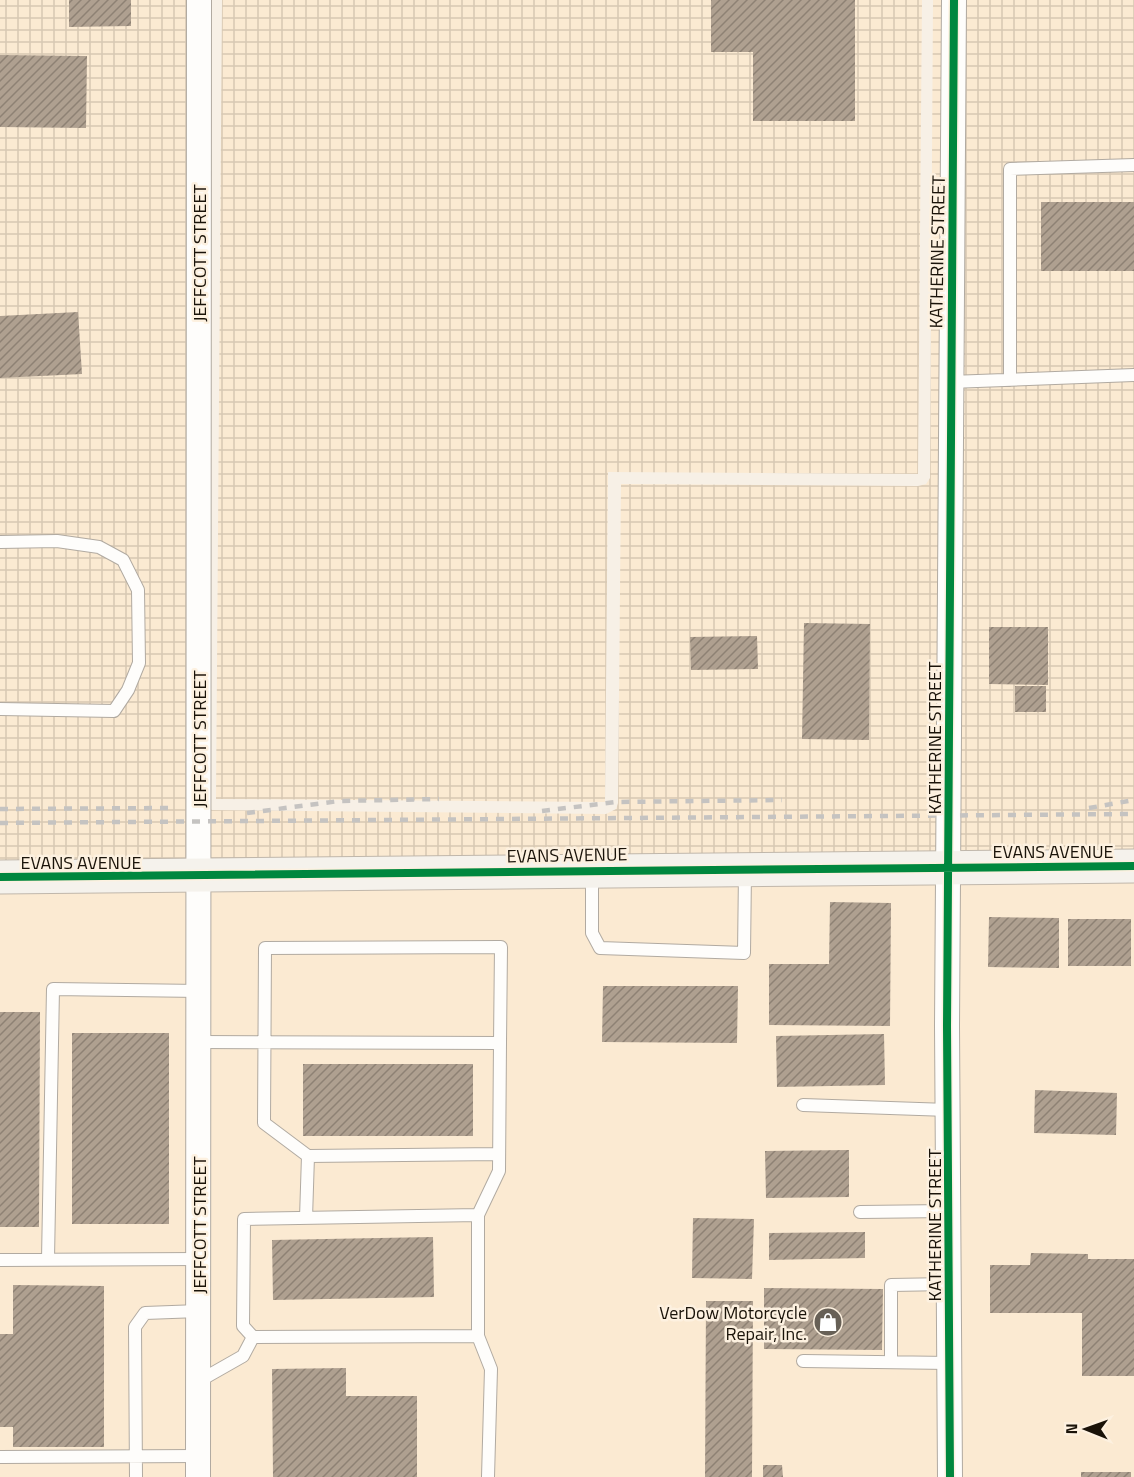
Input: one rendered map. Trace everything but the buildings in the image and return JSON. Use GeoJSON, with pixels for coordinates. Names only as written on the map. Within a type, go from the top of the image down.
{"type":"FeatureCollection","features":[{"type":"Feature","properties":{"kind":"main road","name":"EVANS AVENUE"},"geometry":{"type":"LineString","coordinates":[[0,877],[199,877],[592,869],[1134,866]]}},
{"type":"Feature","properties":{"kind":"street","name":"JEFFCOTT STREET"},"geometry":{"type":"LineString","coordinates":[[198,1466],[200,1311],[199,0]]}},
{"type":"Feature","properties":{"kind":"street","name":"KATHERINE STREET"},"geometry":{"type":"LineString","coordinates":[[950,1477],[948,1110],[950,382],[954,0]]}},
{"type":"Feature","properties":{"kind":"lane"},"geometry":{"type":"LineString","coordinates":[[1010,380],[1010,169],[1134,165]]}},
{"type":"Feature","properties":{"kind":"lane"},"geometry":{"type":"LineString","coordinates":[[950,382],[1134,375]]}},
{"type":"Feature","properties":{"kind":"lane"},"geometry":{"type":"LineString","coordinates":[[0,542],[57,541],[99,547],[123,560],[138,590],[139,663],[128,690],[114,711],[0,709]]}},
{"type":"Feature","properties":{"kind":"lane"},"geometry":{"type":"LineString","coordinates":[[592,869],[592,933],[600,948],[744,953],[745,868]]}},
{"type":"Feature","properties":{"kind":"lane"},"geometry":{"type":"LineString","coordinates":[[488,1477],[491,1369],[478,1336],[478,1215],[499,1171],[500,1154],[501,947],[265,948],[264,1124],[308,1156],[500,1154]]}},
{"type":"Feature","properties":{"kind":"lane"},"geometry":{"type":"LineString","coordinates":[[48,1259],[54,989],[200,991]]}},
{"type":"Feature","properties":{"kind":"lane"},"geometry":{"type":"LineString","coordinates":[[200,1042],[500,1043]]}},
{"type":"Feature","properties":{"kind":"lane"},"geometry":{"type":"LineString","coordinates":[[803,1105],[948,1110]]}},
{"type":"Feature","properties":{"kind":"lane"},"geometry":{"type":"LineString","coordinates":[[306,1218],[308,1156]]}},
{"type":"Feature","properties":{"kind":"lane"},"geometry":{"type":"LineString","coordinates":[[860,1212],[948,1211]]}},
{"type":"Feature","properties":{"kind":"lane"},"geometry":{"type":"LineString","coordinates":[[478,1215],[244,1219],[243,1326],[253,1337],[478,1336]]}},
{"type":"Feature","properties":{"kind":"lane"},"geometry":{"type":"LineString","coordinates":[[0,1260],[200,1259]]}},
{"type":"Feature","properties":{"kind":"lane"},"geometry":{"type":"LineString","coordinates":[[891,1362],[891,1285],[949,1284]]}},
{"type":"Feature","properties":{"kind":"lane"},"geometry":{"type":"LineString","coordinates":[[136,1477],[135,1327],[145,1313],[200,1311]]}},
{"type":"Feature","properties":{"kind":"lane"},"geometry":{"type":"LineString","coordinates":[[199,1381],[243,1356],[253,1337]]}},
{"type":"Feature","properties":{"kind":"lane"},"geometry":{"type":"LineString","coordinates":[[803,1361],[949,1362]]}},
{"type":"Feature","properties":{"kind":"lane"},"geometry":{"type":"LineString","coordinates":[[0,1457],[136,1456],[198,1466]]}},
{"type":"Feature","properties":{"kind":"shaded area"},"geometry":{"type":"Polygon","coordinates":[[[0,0],[209,0],[205,806],[212,810],[606,814],[616,809],[618,803],[621,484],[918,486],[926,484],[930,478],[933,0],[1134,0],[1134,853],[0,864],[0,0]]]}},
{"type":"Feature","properties":{"kind":"shaded area"},"geometry":{"type":"Polygon","coordinates":[[[222,0],[922,0],[918,474],[608,472],[605,802],[216,799],[222,0]]]}},
{"type":"Feature","properties":{"kind":"shaded area"},"geometry":{"type":"Polygon","coordinates":[[[1134,879],[1134,1477],[0,1477],[0,890],[1134,879]]]}},
{"type":"Feature","properties":{"kind":"railway"},"geometry":{"type":"LineString","coordinates":[[247,813],[339,801],[439,799]]}},
{"type":"Feature","properties":{"kind":"railway"},"geometry":{"type":"LineString","coordinates":[[542,811],[616,802],[782,800]]}},
{"type":"Feature","properties":{"kind":"railway"},"geometry":{"type":"LineString","coordinates":[[1089,808],[1134,800]]}},
{"type":"Feature","properties":{"kind":"railway"},"geometry":{"type":"LineString","coordinates":[[0,809],[168,808]]}},
{"type":"Feature","properties":{"kind":"railway"},"geometry":{"type":"LineString","coordinates":[[0,823],[1134,814]]}},
{"type":"Feature","properties":{"kind":"cycle path"},"geometry":{"type":"LineString","coordinates":[[950,1477],[947,1026],[954,0]]}},
{"type":"Feature","properties":{"kind":"cycle path"},"geometry":{"type":"LineString","coordinates":[[0,877],[1134,866]]}},
{"type":"Feature","properties":{"kind":"place","name":"VerDow Motorcycle Repair, Inc."},"geometry":{"type":"Point","coordinates":[828,1322]}}]}
